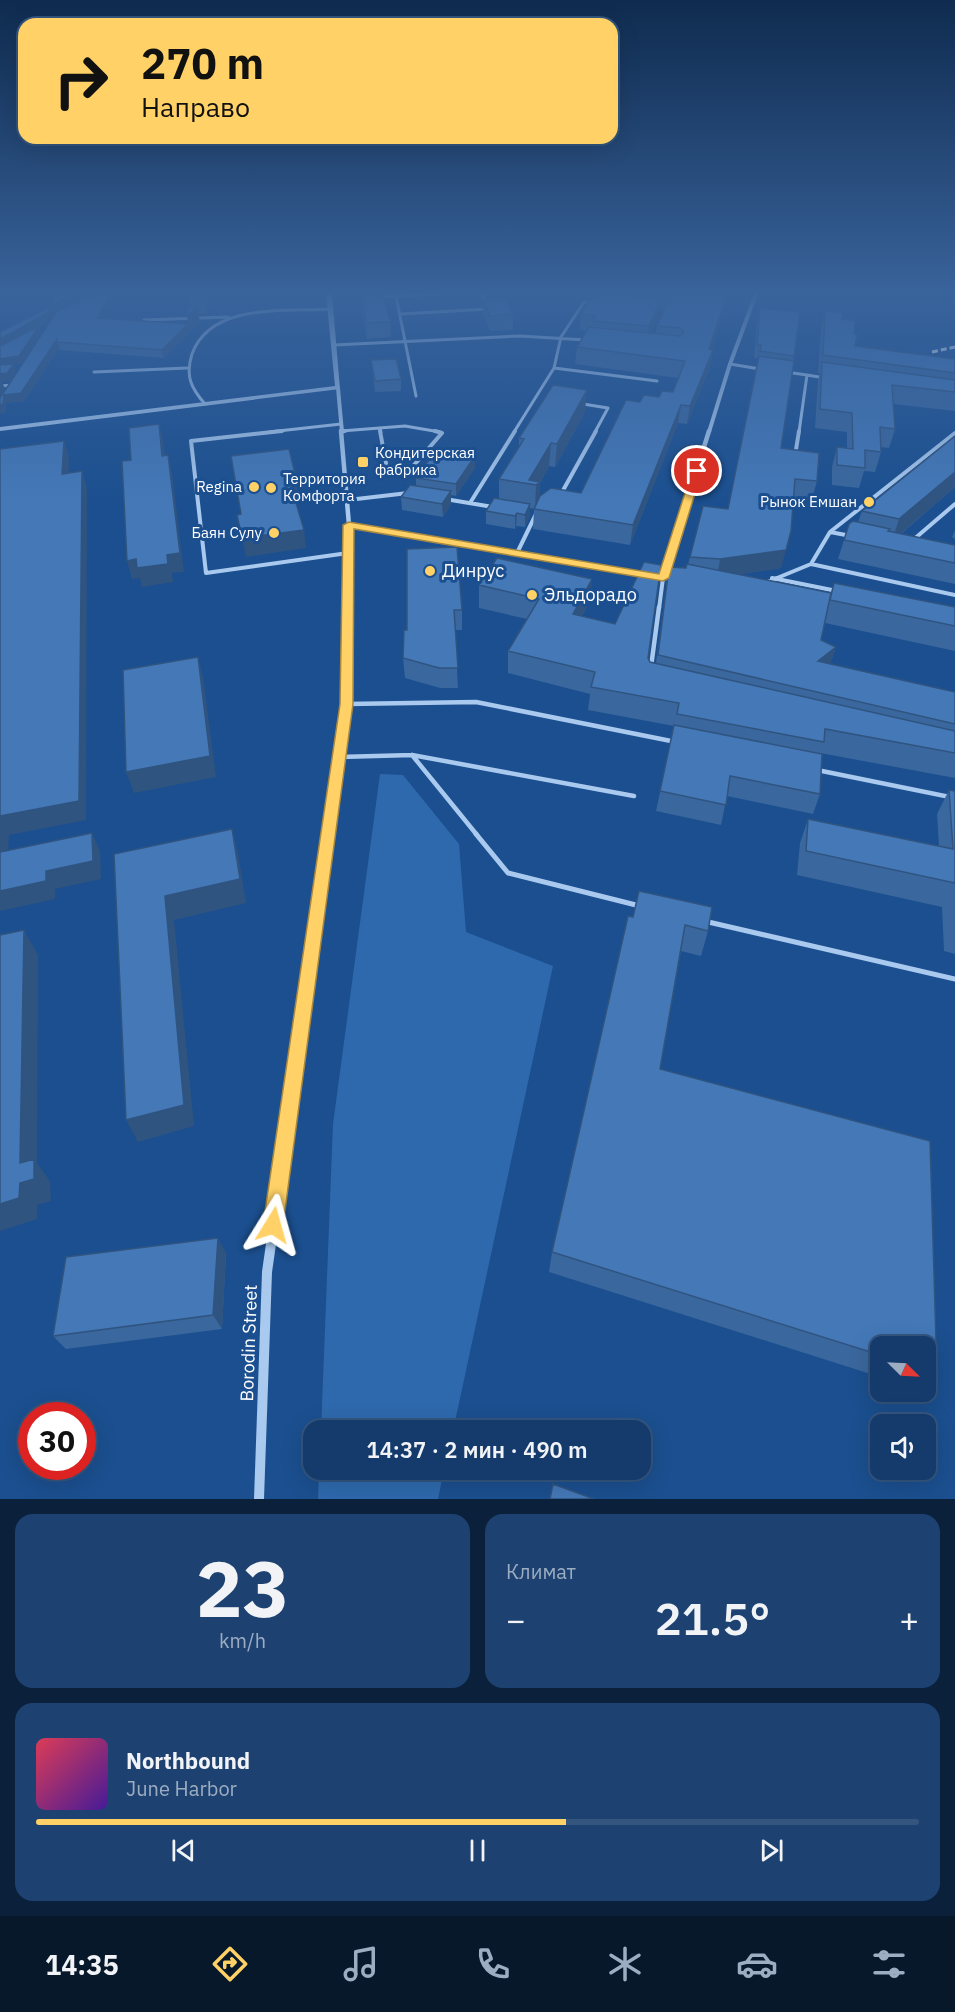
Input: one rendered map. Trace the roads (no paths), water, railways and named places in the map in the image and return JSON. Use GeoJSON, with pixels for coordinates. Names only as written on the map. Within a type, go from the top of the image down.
{"type":"FeatureCollection","features":[{"type":"Feature","properties":{"kind":"street","name":"Borodin Street"},"geometry":{"type":"LineString","coordinates":[[259,1499],[267,1272],[347,704],[349,525],[336,364]]}},
{"type":"Feature","properties":{"kind":"street"},"geometry":{"type":"LineString","coordinates":[[349,525],[663,578],[730,364]]}},
{"type":"Feature","properties":{"kind":"street"},"geometry":{"type":"LineString","coordinates":[[0,429],[338,388]]}},
{"type":"Feature","properties":{"kind":"lane"},"geometry":{"type":"LineString","coordinates":[[188,364],[190,386],[205,404]]}},
{"type":"Feature","properties":{"kind":"lane"},"geometry":{"type":"LineString","coordinates":[[410,364],[416,396]]}},
{"type":"Feature","properties":{"kind":"lane"},"geometry":{"type":"LineString","coordinates":[[470,503],[555,364]]}},
{"type":"Feature","properties":{"kind":"lane"},"geometry":{"type":"LineString","coordinates":[[730,364],[763,369]]}},
{"type":"Feature","properties":{"kind":"lane"},"geometry":{"type":"LineString","coordinates":[[94,372],[187,368]]}},
{"type":"Feature","properties":{"kind":"lane"},"geometry":{"type":"LineString","coordinates":[[554,368],[657,381]]}},
{"type":"Feature","properties":{"kind":"lane"},"geometry":{"type":"LineString","coordinates":[[785,372],[830,378]]}},
{"type":"Feature","properties":{"kind":"lane"},"geometry":{"type":"LineString","coordinates":[[794,464],[807,375]]}},
{"type":"Feature","properties":{"kind":"lane"},"geometry":{"type":"LineString","coordinates":[[0,386],[13,385],[8,394]]}},
{"type":"Feature","properties":{"kind":"lane"},"geometry":{"type":"LineString","coordinates":[[536,398],[546,399]]}},
{"type":"Feature","properties":{"kind":"lane"},"geometry":{"type":"LineString","coordinates":[[555,499],[564,492],[608,408],[577,403]]}},
{"type":"Feature","properties":{"kind":"lane"},"geometry":{"type":"LineString","coordinates":[[348,553],[206,573],[191,441],[341,428],[426,426],[442,433],[407,473],[388,474],[380,428]]}},
{"type":"Feature","properties":{"kind":"lane"},"geometry":{"type":"LineString","coordinates":[[811,564],[831,532],[955,433]]}},
{"type":"Feature","properties":{"kind":"lane"},"geometry":{"type":"LineString","coordinates":[[348,500],[409,493]]}},
{"type":"Feature","properties":{"kind":"lane"},"geometry":{"type":"LineString","coordinates":[[440,498],[503,508]]}},
{"type":"Feature","properties":{"kind":"lane"},"geometry":{"type":"LineString","coordinates":[[912,540],[955,504]]}},
{"type":"Feature","properties":{"kind":"lane"},"geometry":{"type":"LineString","coordinates":[[517,554],[536,513],[525,512]]}},
{"type":"Feature","properties":{"kind":"lane"},"geometry":{"type":"LineString","coordinates":[[831,532],[862,539]]}},
{"type":"Feature","properties":{"kind":"lane"},"geometry":{"type":"LineString","coordinates":[[760,585],[772,578],[811,564],[955,595]]}},
{"type":"Feature","properties":{"kind":"lane"},"geometry":{"type":"LineString","coordinates":[[651,670],[663,578],[674,579]]}},
{"type":"Feature","properties":{"kind":"lane"},"geometry":{"type":"LineString","coordinates":[[772,578],[840,592]]}},
{"type":"Feature","properties":{"kind":"lane"},"geometry":{"type":"LineString","coordinates":[[347,704],[476,702],[687,744]]}},
{"type":"Feature","properties":{"kind":"lane"},"geometry":{"type":"LineString","coordinates":[[339,757],[412,755],[634,796]]}},
{"type":"Feature","properties":{"kind":"lane"},"geometry":{"type":"LineString","coordinates":[[412,755],[508,873],[645,907]]}},
{"type":"Feature","properties":{"kind":"lane"},"geometry":{"type":"LineString","coordinates":[[815,770],[955,798]]}},
{"type":"Feature","properties":{"kind":"lane"},"geometry":{"type":"LineString","coordinates":[[702,921],[955,979]]}},
{"type":"Feature","properties":{"kind":"place","name":"Кондитерская фабрика"},"geometry":{"type":"Point","coordinates":[363,462]}},
{"type":"Feature","properties":{"kind":"place","name":"Regina"},"geometry":{"type":"Point","coordinates":[254,487]}},
{"type":"Feature","properties":{"kind":"place","name":"Территория Комфорта"},"geometry":{"type":"Point","coordinates":[271,488]}},
{"type":"Feature","properties":{"kind":"place","name":"Рынок Емшан"},"geometry":{"type":"Point","coordinates":[869,502]}},
{"type":"Feature","properties":{"kind":"place","name":"Баян Сулу"},"geometry":{"type":"Point","coordinates":[274,533]}},
{"type":"Feature","properties":{"kind":"place","name":"Динрус"},"geometry":{"type":"Point","coordinates":[430,571]}},
{"type":"Feature","properties":{"kind":"place","name":"Эльдорадо"},"geometry":{"type":"Point","coordinates":[532,595]}}]}
